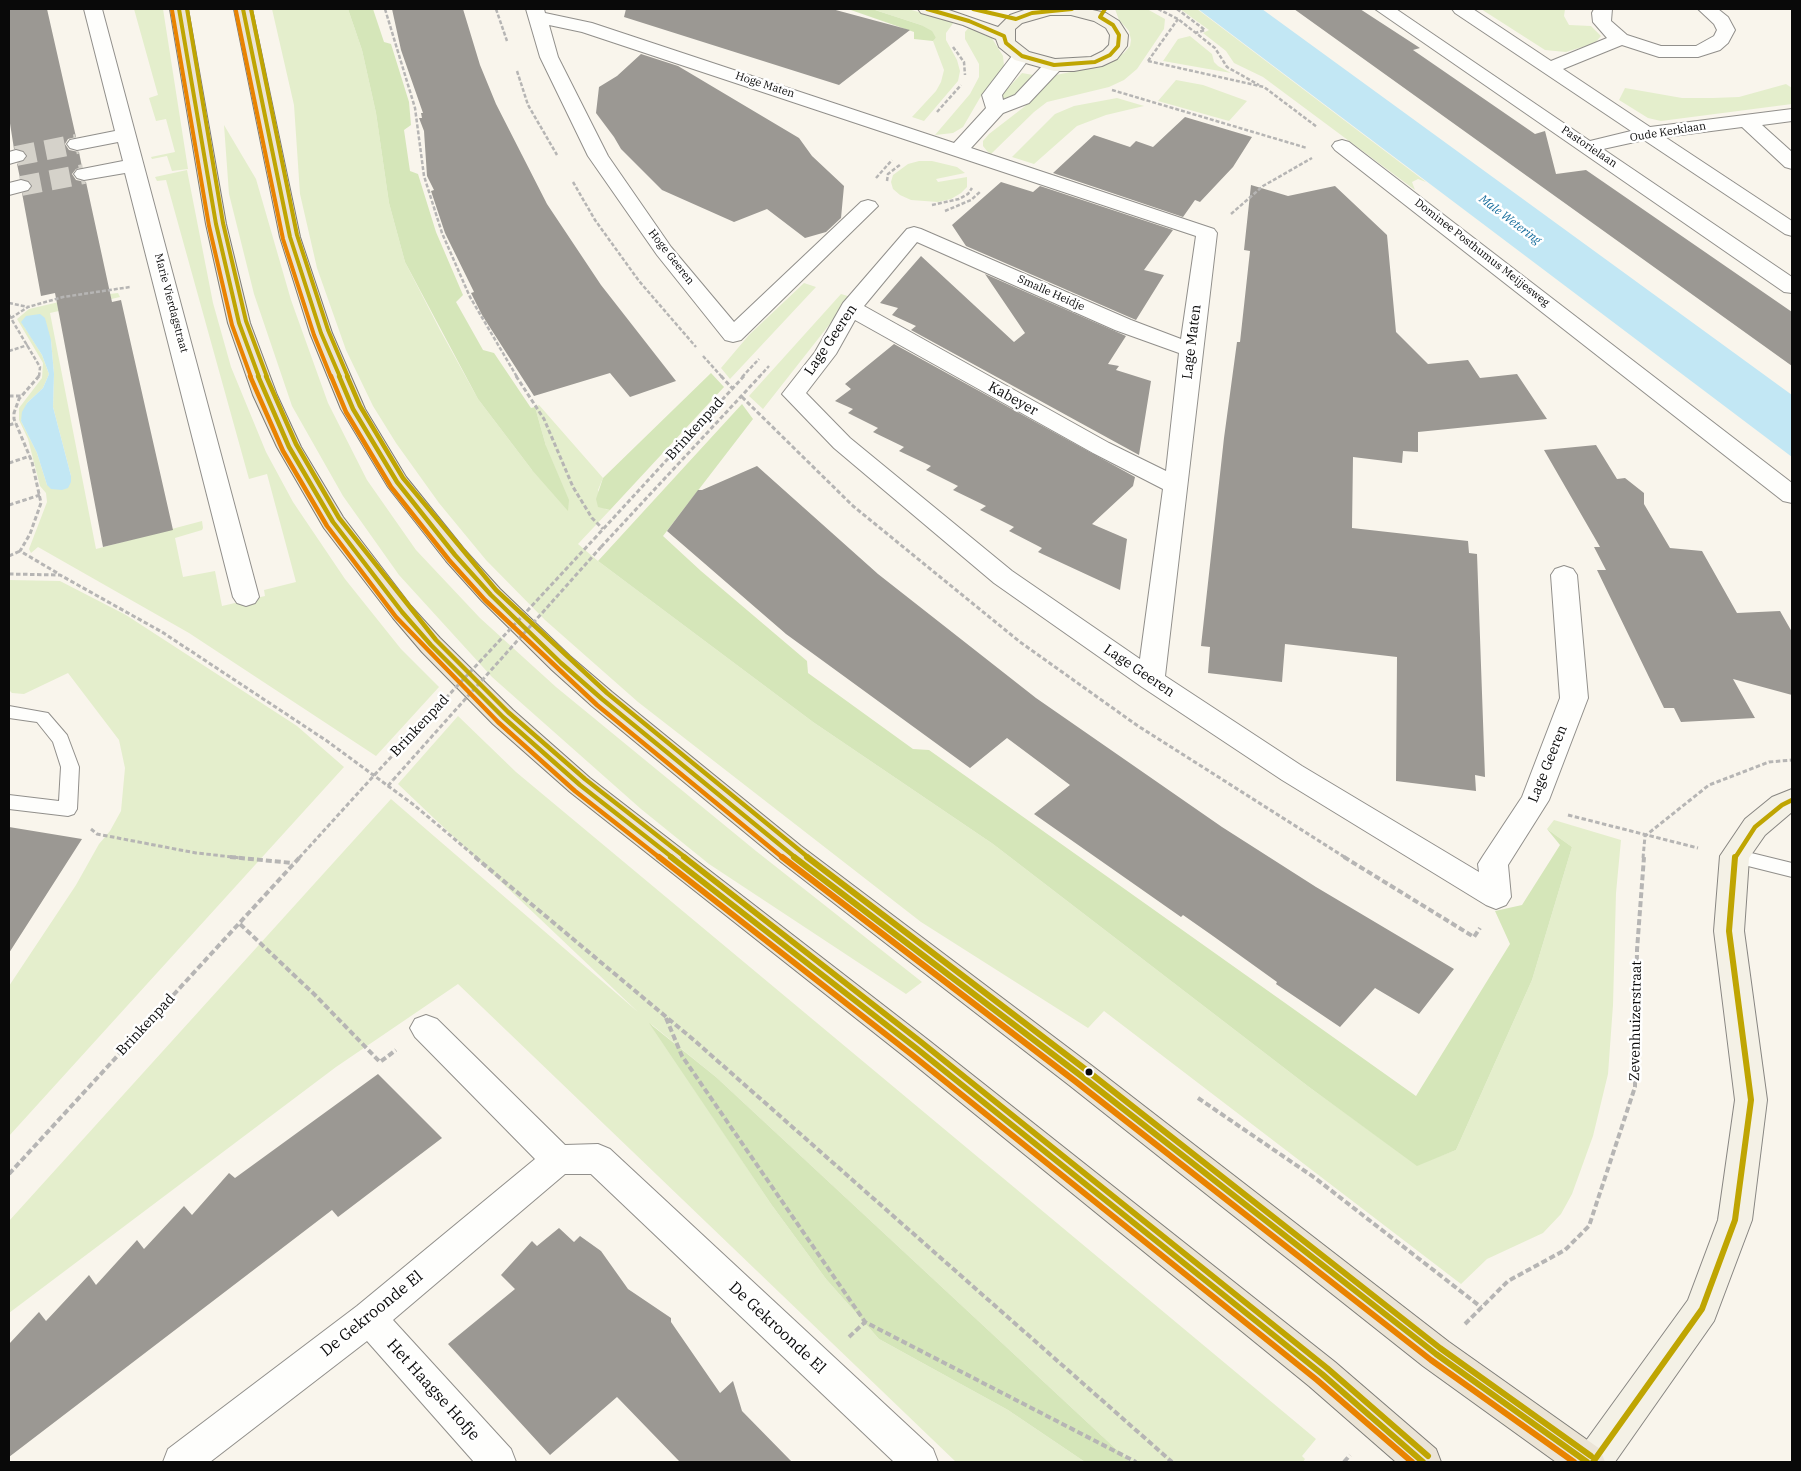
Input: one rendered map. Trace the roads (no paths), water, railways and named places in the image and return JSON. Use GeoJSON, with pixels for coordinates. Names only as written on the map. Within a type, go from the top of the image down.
{"type":"FeatureCollection","features":[{"type":"Feature","properties":{"kind":"main road"},"geometry":{"type":"LineString","coordinates":[[179,9],[216,224],[239,323],[264,395],[289,447],[333,522],[402,612],[503,717],[580,785],[916,1048],[1283,1343],[1424,1462]]}},
{"type":"Feature","properties":{"kind":"main road"},"geometry":{"type":"LineString","coordinates":[[242,9],[290,237],[321,333],[353,409],[397,482],[455,554],[491,594],[561,664],[776,842],[1080,1075],[1436,1354],[1587,1462]]}},
{"type":"Feature","properties":{"kind":"street","name":"Marie Vierdagstraat"},"geometry":{"type":"LineString","coordinates":[[93,9],[246,597]]}},
{"type":"Feature","properties":{"kind":"street"},"geometry":{"type":"LineString","coordinates":[[927,9],[969,21],[1004,36]]}},
{"type":"Feature","properties":{"kind":"street"},"geometry":{"type":"LineString","coordinates":[[973,9],[1016,19]]}},
{"type":"Feature","properties":{"kind":"street"},"geometry":{"type":"LineString","coordinates":[[1071,9],[1102,13],[1119,35],[1118,46],[1110,55],[1088,63],[1054,65],[1022,56],[1006,43],[1004,36],[1007,27],[1016,19],[1032,13],[1071,9]]}},
{"type":"Feature","properties":{"kind":"street","name":"Pastorielaan"},"geometry":{"type":"LineString","coordinates":[[1384,9],[1792,287]]}},
{"type":"Feature","properties":{"kind":"street"},"geometry":{"type":"LineString","coordinates":[[1461,9],[1792,230]]}},
{"type":"Feature","properties":{"kind":"street"},"geometry":{"type":"LineString","coordinates":[[1603,9],[1601,14],[1602,22],[1609,31],[1621,39],[1659,51],[1698,51],[1713,46],[1722,39],[1726,30],[1722,21],[1707,9]]}},
{"type":"Feature","properties":{"kind":"street","name":"Hoge Maten"},"geometry":{"type":"LineString","coordinates":[[537,13],[586,26],[1207,234]]}},
{"type":"Feature","properties":{"kind":"street","name":"Hoge Geeren"},"geometry":{"type":"LineString","coordinates":[[537,13],[549,58],[598,156],[664,251],[733,335],[868,206]]}},
{"type":"Feature","properties":{"kind":"street"},"geometry":{"type":"LineString","coordinates":[[1549,68],[1621,39]]}},
{"type":"Feature","properties":{"kind":"street"},"geometry":{"type":"LineString","coordinates":[[996,109],[992,96],[1022,56]]}},
{"type":"Feature","properties":{"kind":"street"},"geometry":{"type":"LineString","coordinates":[[958,150],[996,109],[1022,99],[1054,65]]}},
{"type":"Feature","properties":{"kind":"street","name":"Oude Kerklaan"},"geometry":{"type":"LineString","coordinates":[[1589,147],[1647,133],[1792,115]]}},
{"type":"Feature","properties":{"kind":"street"},"geometry":{"type":"LineString","coordinates":[[1747,121],[1792,163]]}},
{"type":"Feature","properties":{"kind":"street"},"geometry":{"type":"LineString","coordinates":[[77,144],[126,135]]}},
{"type":"Feature","properties":{"kind":"street","name":"Dominee Posthumus Meijjesweg"},"geometry":{"type":"LineString","coordinates":[[1337,149],[1792,494]]}},
{"type":"Feature","properties":{"kind":"street"},"geometry":{"type":"LineString","coordinates":[[84,174],[134,164]]}},
{"type":"Feature","properties":{"kind":"street","name":"Lage Geeren"},"geometry":{"type":"LineString","coordinates":[[914,233],[851,308],[825,354],[794,394],[842,443],[1003,577],[1151,680],[1292,773],[1496,897],[1493,864],[1536,800],[1574,698],[1564,575]]}},
{"type":"Feature","properties":{"kind":"street","name":"Smalle Heidje"},"geometry":{"type":"LineString","coordinates":[[914,233],[1123,325],[1191,350]]}},
{"type":"Feature","properties":{"kind":"street","name":"Lage Maten"},"geometry":{"type":"LineString","coordinates":[[1151,680],[1207,234]]}},
{"type":"Feature","properties":{"kind":"street","name":"Kabeyer"},"geometry":{"type":"LineString","coordinates":[[851,308],[1101,448],[1176,486]]}},
{"type":"Feature","properties":{"kind":"street"},"geometry":{"type":"LineString","coordinates":[[1593,1462],[1702,1310],[1735,1220],[1751,1100],[1728,931],[1735,856],[1755,827],[1782,805],[1792,800]]}},
{"type":"Feature","properties":{"kind":"street"},"geometry":{"type":"LineString","coordinates":[[426,1028],[558,1160]]}},
{"type":"Feature","properties":{"kind":"street","name":"De Gekroonde El"},"geometry":{"type":"LineString","coordinates":[[181,1462],[369,1318],[558,1160],[598,1159],[920,1462]]}},
{"type":"Feature","properties":{"kind":"street","name":"Het Haagse Hofje"},"geometry":{"type":"LineString","coordinates":[[369,1318],[498,1462]]}},
{"type":"Feature","properties":{"kind":"lane"},"geometry":{"type":"LineString","coordinates":[[9,712],[42,717],[61,740],[70,767],[68,809],[9,802]]}},
{"type":"Feature","properties":{"kind":"lane"},"geometry":{"type":"LineString","coordinates":[[1735,856],[1792,870]]}},
{"type":"Feature","properties":{"kind":"water","name":"Male Wetering"},"geometry":{"type":"Polygon","coordinates":[[[1198,9],[1262,9],[1792,395],[1792,457],[1198,9]]]}},
{"type":"Feature","properties":{"kind":"water"},"geometry":{"type":"Polygon","coordinates":[[[40,314],[45,318],[51,340],[54,374],[53,407],[71,476],[68,488],[62,490],[51,489],[47,485],[37,453],[21,421],[22,412],[27,403],[43,388],[49,374],[42,355],[21,322],[26,316],[40,314]]]}},
{"type":"Feature","properties":{"kind":"tunnel"},"geometry":{"type":"LineString","coordinates":[[16,156],[77,144]]}},
{"type":"Feature","properties":{"kind":"tunnel"},"geometry":{"type":"LineString","coordinates":[[21,186],[84,174]]}}]}
